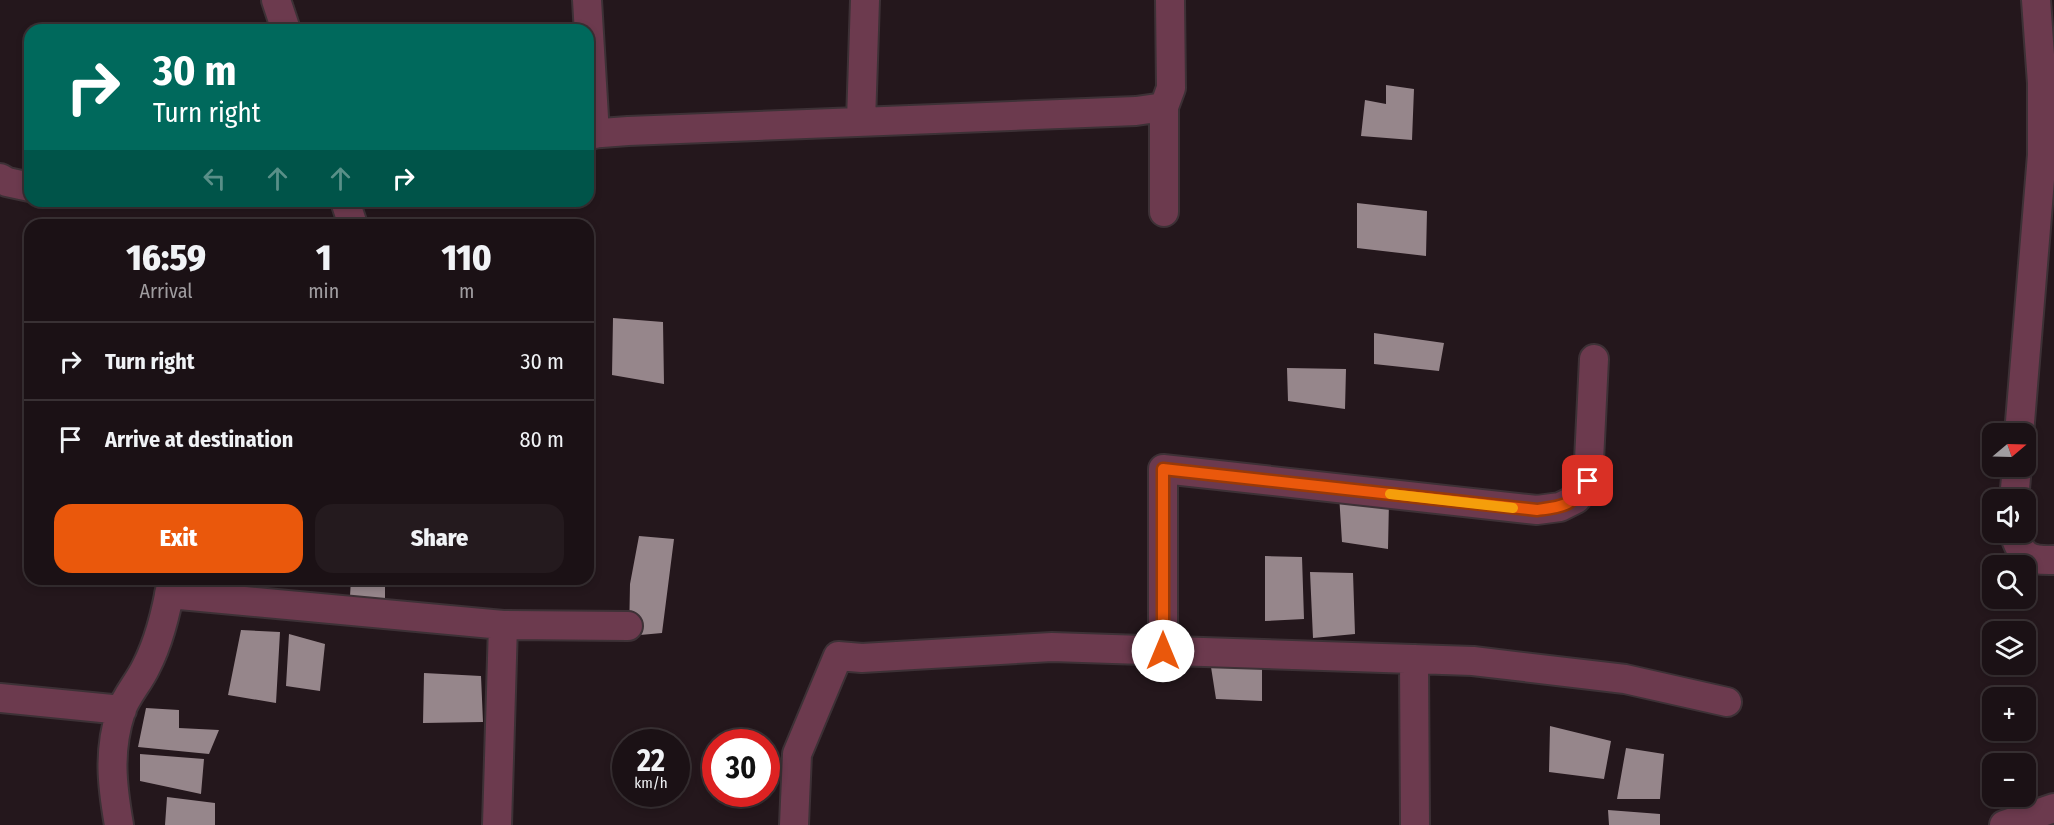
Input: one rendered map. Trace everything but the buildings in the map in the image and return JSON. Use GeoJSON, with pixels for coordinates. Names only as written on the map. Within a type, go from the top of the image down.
{"type":"FeatureCollection","features":[{"type":"Feature","properties":{"kind":"street"},"geometry":{"type":"LineString","coordinates":[[276,0],[284,24]]}},
{"type":"Feature","properties":{"kind":"street"},"geometry":{"type":"LineString","coordinates":[[587,0],[588,24]]}},
{"type":"Feature","properties":{"kind":"street"},"geometry":{"type":"LineString","coordinates":[[861,121],[864,0]]}},
{"type":"Feature","properties":{"kind":"street"},"geometry":{"type":"LineString","coordinates":[[1164,212],[1164,107],[1170,88],[1170,0]]}},
{"type":"Feature","properties":{"kind":"street"},"geometry":{"type":"LineString","coordinates":[[2020,423],[2042,155],[2042,83],[2036,0]]}},
{"type":"Feature","properties":{"kind":"street"},"geometry":{"type":"LineString","coordinates":[[594,134],[1136,111],[1164,107]]}},
{"type":"Feature","properties":{"kind":"street"},"geometry":{"type":"LineString","coordinates":[[0,178],[24,186]]}},
{"type":"Feature","properties":{"kind":"street"},"geometry":{"type":"LineString","coordinates":[[1163,651],[1163,469],[1537,510],[1560,507],[1576,499],[1588,481],[1594,359]]}},
{"type":"Feature","properties":{"kind":"street"},"geometry":{"type":"LineString","coordinates":[[2018,543],[2022,553],[2034,560],[2054,560]]}},
{"type":"Feature","properties":{"kind":"street"},"geometry":{"type":"LineString","coordinates":[[119,825],[111,782],[114,743],[122,710],[146,668],[157,642],[171,587],[503,625],[627,626]]}},
{"type":"Feature","properties":{"kind":"street"},"geometry":{"type":"LineString","coordinates":[[497,825],[503,625]]}},
{"type":"Feature","properties":{"kind":"street"},"geometry":{"type":"LineString","coordinates":[[794,825],[797,754],[838,656],[862,658],[1052,647],[1473,661],[1625,679],[1727,702]]}},
{"type":"Feature","properties":{"kind":"street"},"geometry":{"type":"LineString","coordinates":[[1414,659],[1415,825]]}},
{"type":"Feature","properties":{"kind":"street"},"geometry":{"type":"LineString","coordinates":[[0,698],[122,710]]}},
{"type":"Feature","properties":{"kind":"street"},"geometry":{"type":"LineString","coordinates":[[2004,825],[2054,808]]}},
{"type":"Feature","properties":{"kind":"slow traffic"},"geometry":{"type":"LineString","coordinates":[[1390,494],[1513,508]]}},
{"type":"Feature","properties":{"kind":"route"},"geometry":{"type":"LineString","coordinates":[[1163,651],[1163,469],[1537,510],[1560,507],[1576,499],[1588,481]]}}]}
